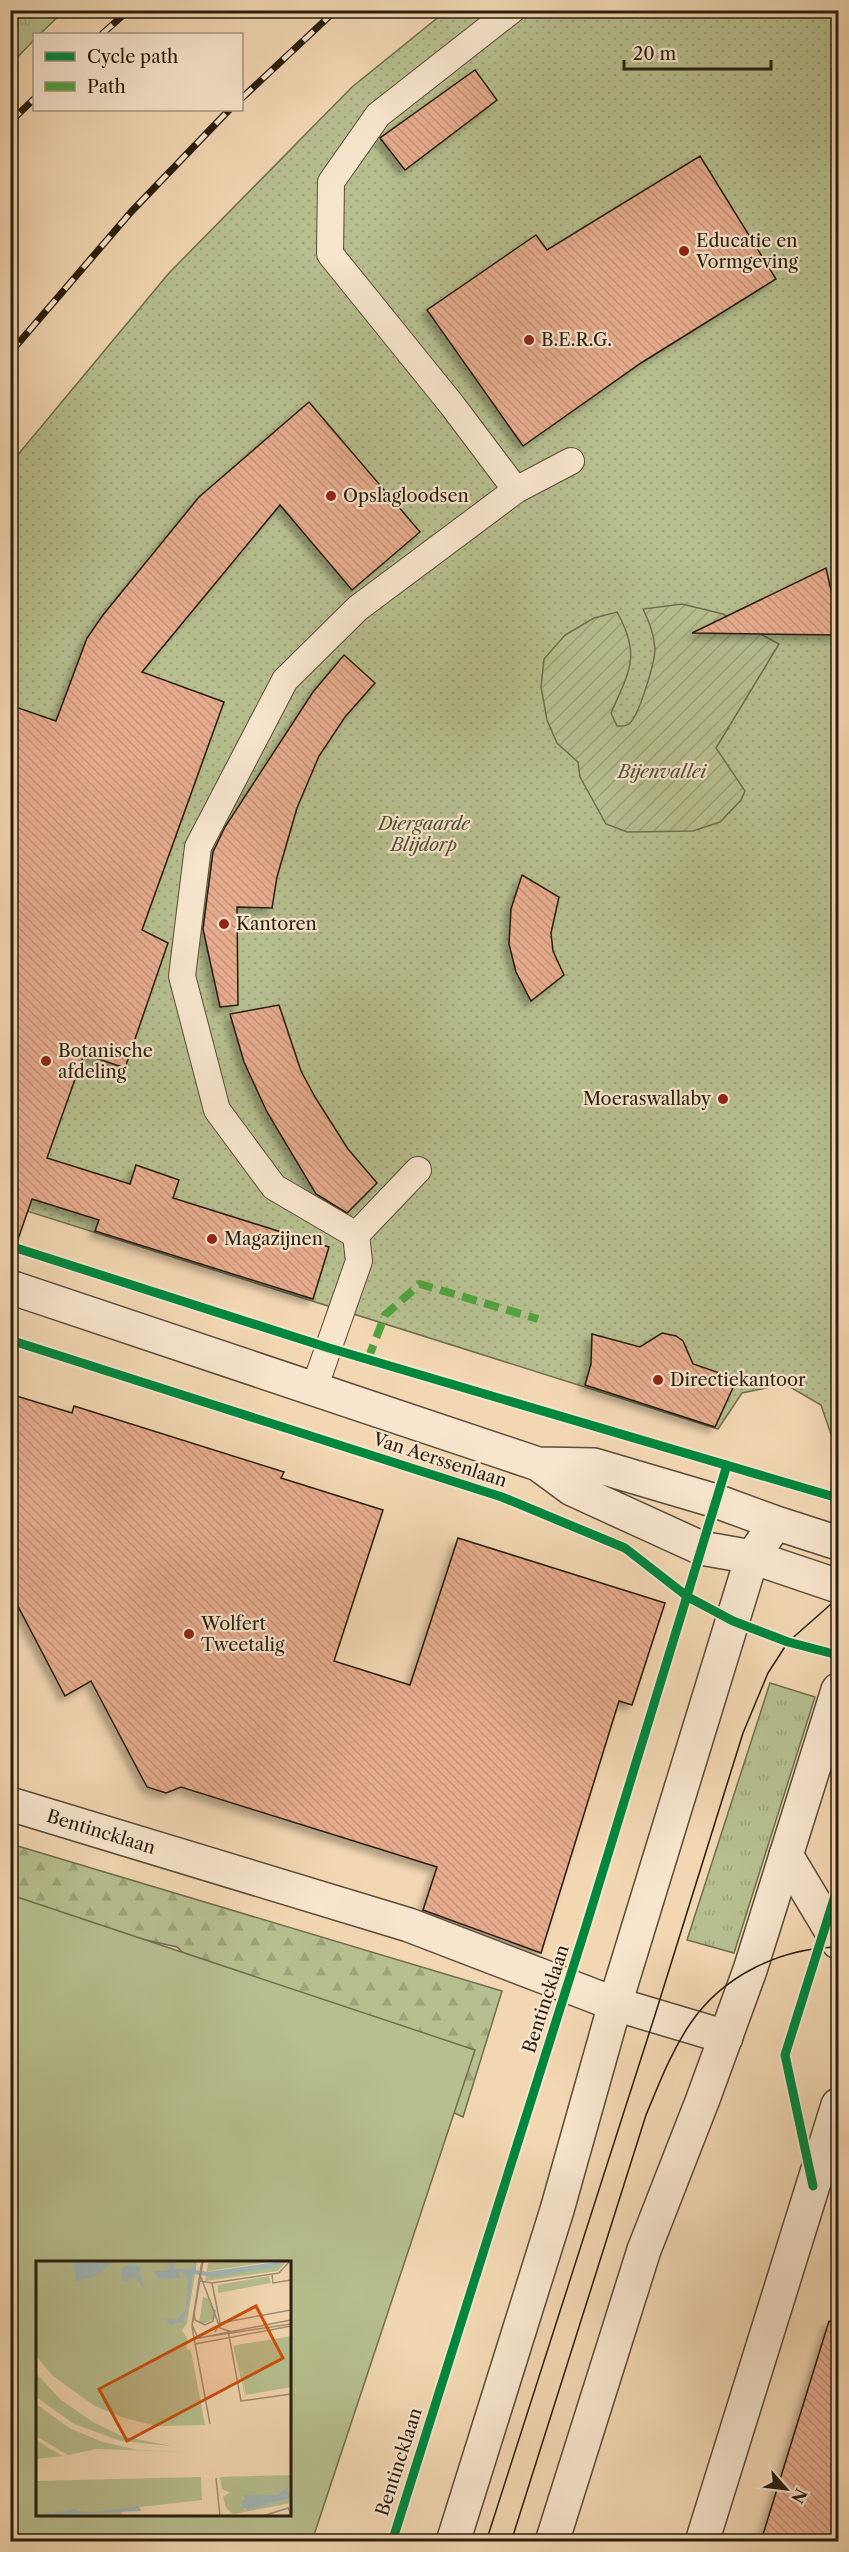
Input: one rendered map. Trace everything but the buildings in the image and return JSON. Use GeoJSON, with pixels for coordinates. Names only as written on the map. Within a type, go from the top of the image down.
{"type":"FeatureCollection","features":[{"type":"Feature","properties":{"kind":"street","name":"Van Aerssenlaan"},"geometry":{"type":"LineString","coordinates":[[10,1287],[538,1464],[594,1465],[716,1501],[838,1543]]}},
{"type":"Feature","properties":{"kind":"street","name":"Van Aerssenlaan"},"geometry":{"type":"LineString","coordinates":[[538,1464],[572,1489],[701,1548],[752,1557],[838,1586]]}},
{"type":"Feature","properties":{"kind":"street"},"geometry":{"type":"LineString","coordinates":[[453,2541],[557,2210],[615,2004],[752,1557],[776,1523]]}},
{"type":"Feature","properties":{"kind":"street"},"geometry":{"type":"LineString","coordinates":[[552,2541],[644,2250],[726,2037],[838,1690]]}},
{"type":"Feature","properties":{"kind":"street","name":"Bentincklaan"},"geometry":{"type":"LineString","coordinates":[[10,1804],[409,1924],[615,2004],[726,2037]]}},
{"type":"Feature","properties":{"kind":"street"},"geometry":{"type":"LineString","coordinates":[[786,1855],[838,1942]]}},
{"type":"Feature","properties":{"kind":"street"},"geometry":{"type":"LineString","coordinates":[[702,2541],[838,2105]]}},
{"type":"Feature","properties":{"kind":"lane"},"geometry":{"type":"LineString","coordinates":[[512,10],[378,115],[331,182],[330,254],[452,405],[516,490]]}},
{"type":"Feature","properties":{"kind":"lane"},"geometry":{"type":"LineString","coordinates":[[356,1235],[274,1187],[217,1110],[182,976],[198,847],[285,680],[358,608],[516,490],[571,461]]}},
{"type":"Feature","properties":{"kind":"lane"},"geometry":{"type":"LineString","coordinates":[[314,1389],[358,1261],[356,1235],[418,1170]]}},
{"type":"Feature","properties":{"kind":"green space"},"geometry":{"type":"Polygon","coordinates":[[[11,10],[64,10],[41,33],[33,33],[33,41],[11,64],[11,10]]]}},
{"type":"Feature","properties":{"kind":"green space","name":"Diergaarde Blijdorp"},"geometry":{"type":"Polygon","coordinates":[[[446,11],[838,11],[838,1450],[821,1405],[785,1384],[742,1393],[718,1429],[11,1206],[11,463],[169,273],[352,87],[446,11]]]}},
{"type":"Feature","properties":{"kind":"green space","name":"Bijenvallei"},"geometry":{"type":"Polygon","coordinates":[[[682,604],[723,614],[779,644],[716,748],[745,791],[741,800],[720,822],[693,831],[627,832],[606,824],[580,777],[578,762],[557,743],[547,720],[541,687],[544,659],[565,635],[594,618],[617,612],[629,640],[631,652],[628,673],[611,713],[617,726],[627,725],[634,718],[642,699],[655,649],[643,609],[682,604]]]}},
{"type":"Feature","properties":{"kind":"green space"},"geometry":{"type":"Polygon","coordinates":[[[770,1683],[815,1697],[734,1953],[687,1940],[770,1683]]]}},
{"type":"Feature","properties":{"kind":"green space"},"geometry":{"type":"Polygon","coordinates":[[[11,1844],[502,1991],[463,2117],[252,2020],[177,1947],[35,1915],[11,1914],[11,1844]]]}},
{"type":"Feature","properties":{"kind":"green space"},"geometry":{"type":"Polygon","coordinates":[[[11,1895],[475,2050],[312,2541],[11,2541],[11,1895]]]}},
{"type":"Feature","properties":{"kind":"tram line"},"geometry":{"type":"LineString","coordinates":[[486,2542],[743,1733],[768,1673],[788,1642],[830,1605],[838,1601]]}},
{"type":"Feature","properties":{"kind":"tram line"},"geometry":{"type":"LineString","coordinates":[[511,2542],[646,2115],[677,2046],[703,2007],[736,1978],[775,1959],[795,1953],[838,1947]]}},
{"type":"Feature","properties":{"kind":"railway"},"geometry":{"type":"LineString","coordinates":[[103,33],[129,10]]}},
{"type":"Feature","properties":{"kind":"railway"},"geometry":{"type":"LineString","coordinates":[[243,97],[336,10]]}},
{"type":"Feature","properties":{"kind":"railway"},"geometry":{"type":"LineString","coordinates":[[10,122],[33,100]]}},
{"type":"Feature","properties":{"kind":"railway"},"geometry":{"type":"LineString","coordinates":[[10,353],[131,212],[228,111]]}},
{"type":"Feature","properties":{"kind":"marked path"},"geometry":{"type":"LineString","coordinates":[[368,1359],[385,1315],[420,1284],[538,1319]]}},
{"type":"Feature","properties":{"kind":"cycle path"},"geometry":{"type":"LineString","coordinates":[[10,1246],[329,1348],[838,1498]]}},
{"type":"Feature","properties":{"kind":"cycle path"},"geometry":{"type":"LineString","coordinates":[[10,1340],[502,1497],[625,1548],[688,1597],[733,1621],[788,1642],[838,1655]]}},
{"type":"Feature","properties":{"kind":"cycle path"},"geometry":{"type":"LineString","coordinates":[[392,2542],[587,1923],[727,1465]]}},
{"type":"Feature","properties":{"kind":"cycle path"},"geometry":{"type":"LineString","coordinates":[[813,2186],[785,2055],[838,1886]]}},
{"type":"Feature","properties":{"kind":"place","name":"Educatie en Vormgeving"},"geometry":{"type":"Point","coordinates":[684,251]}},
{"type":"Feature","properties":{"kind":"place","name":"B.E.R.G."},"geometry":{"type":"Point","coordinates":[529,340]}},
{"type":"Feature","properties":{"kind":"place","name":"Opslagloodsen"},"geometry":{"type":"Point","coordinates":[331,496]}},
{"type":"Feature","properties":{"kind":"place","name":"Kantoren"},"geometry":{"type":"Point","coordinates":[224,924]}},
{"type":"Feature","properties":{"kind":"place","name":"Botanische afdeling"},"geometry":{"type":"Point","coordinates":[46,1061]}},
{"type":"Feature","properties":{"kind":"place","name":"Moeraswallaby"},"geometry":{"type":"Point","coordinates":[723,1099]}},
{"type":"Feature","properties":{"kind":"place","name":"Magazijnen"},"geometry":{"type":"Point","coordinates":[212,1239]}},
{"type":"Feature","properties":{"kind":"place","name":"Directiekantoor"},"geometry":{"type":"Point","coordinates":[658,1380]}},
{"type":"Feature","properties":{"kind":"place","name":"Wolfert Tweetalig"},"geometry":{"type":"Point","coordinates":[189,1634]}}]}
